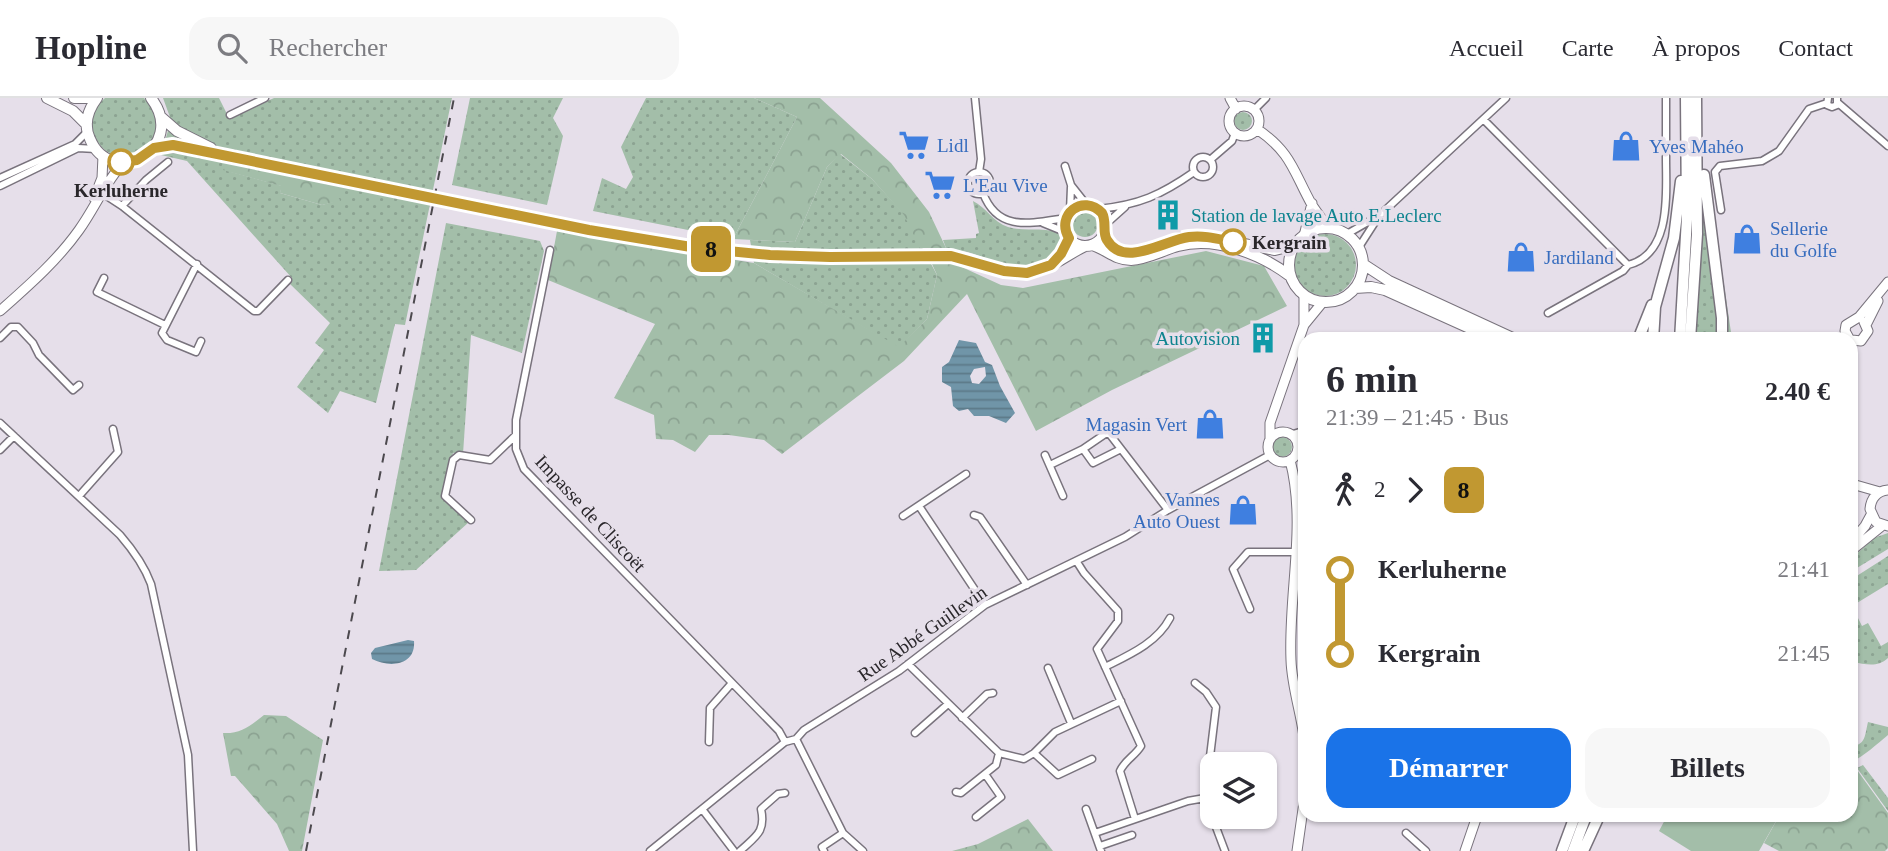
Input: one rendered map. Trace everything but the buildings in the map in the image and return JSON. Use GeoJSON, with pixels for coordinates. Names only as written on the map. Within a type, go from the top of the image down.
{"type":"FeatureCollection","features":[{"type":"Feature","properties":{"kind":"highway"},"geometry":{"type":"LineString","coordinates":[[1680,332],[1687,218],[1686,98]]}},
{"type":"Feature","properties":{"kind":"highway"},"geometry":{"type":"LineString","coordinates":[[1691,332],[1697,234],[1696,98]]}},
{"type":"Feature","properties":{"kind":"highway"},"geometry":{"type":"LineString","coordinates":[[1698,124],[1703,133],[1704,178],[1724,332]]}},
{"type":"Feature","properties":{"kind":"highway"},"geometry":{"type":"LineString","coordinates":[[1653,332],[1660,286],[1677,220],[1682,149],[1687,137]]}},
{"type":"Feature","properties":{"kind":"highway"},"geometry":{"type":"LineString","coordinates":[[1641,332],[1660,286]]}},
{"type":"Feature","properties":{"kind":"highway"},"geometry":{"type":"LineString","coordinates":[[1562,851],[1573,822]]}},
{"type":"Feature","properties":{"kind":"highway"},"geometry":{"type":"LineString","coordinates":[[1573,851],[1584,822]]}},
{"type":"Feature","properties":{"kind":"highway"},"geometry":{"type":"LineString","coordinates":[[1583,851],[1596,822]]}},
{"type":"Feature","properties":{"kind":"main road"},"geometry":{"type":"LineString","coordinates":[[49,98],[72,111],[87,124],[100,152],[124,162],[144,157],[154,148],[161,122],[156,101]]}},
{"type":"Feature","properties":{"kind":"main road"},"geometry":{"type":"LineString","coordinates":[[74,98],[97,98],[87,124]]}},
{"type":"Feature","properties":{"kind":"main road"},"geometry":{"type":"LineString","coordinates":[[161,122],[225,154]]}},
{"type":"Feature","properties":{"kind":"main road"},"geometry":{"type":"LineString","coordinates":[[154,148],[173,145],[225,154],[638,239],[770,255],[951,256],[1017,273],[1039,271],[1099,240],[1105,229]]}},
{"type":"Feature","properties":{"kind":"main road"},"geometry":{"type":"LineString","coordinates":[[1051,265],[1061,254],[1067,235],[1068,214],[1086,204],[1098,209],[1114,248],[1130,253],[1198,236],[1275,250],[1295,245]]}},
{"type":"Feature","properties":{"kind":"main road"},"geometry":{"type":"LineString","coordinates":[[1328,228],[1347,234],[1359,247],[1363,264],[1360,281],[1347,296],[1335,302],[1322,303],[1304,296],[1290,276],[1289,258],[1295,245],[1315,230],[1328,228]]}},
{"type":"Feature","properties":{"kind":"main road"},"geometry":{"type":"LineString","coordinates":[[1067,235],[1074,242],[1088,245],[1113,257],[1131,260],[1188,244],[1210,243],[1270,261],[1290,276]]}},
{"type":"Feature","properties":{"kind":"main road"},"geometry":{"type":"LineString","coordinates":[[1363,264],[1389,281],[1500,332]]}},
{"type":"Feature","properties":{"kind":"main road"},"geometry":{"type":"LineString","coordinates":[[1355,288],[1385,290],[1478,332]]}},
{"type":"Feature","properties":{"kind":"street"},"geometry":{"type":"LineString","coordinates":[[230,115],[265,98]]}},
{"type":"Feature","properties":{"kind":"street"},"geometry":{"type":"LineString","coordinates":[[975,98],[981,159],[979,172]]}},
{"type":"Feature","properties":{"kind":"street"},"geometry":{"type":"LineString","coordinates":[[1230,98],[1236,109]]}},
{"type":"Feature","properties":{"kind":"street"},"geometry":{"type":"LineString","coordinates":[[1254,110],[1266,98]]}},
{"type":"Feature","properties":{"kind":"street"},"geometry":{"type":"LineString","coordinates":[[1347,234],[1380,215],[1506,98]]}},
{"type":"Feature","properties":{"kind":"street"},"geometry":{"type":"LineString","coordinates":[[1548,313],[1623,271],[1628,265],[1637,263],[1651,250],[1664,219],[1666,98]]}},
{"type":"Feature","properties":{"kind":"street"},"geometry":{"type":"LineString","coordinates":[[1721,210],[1715,172],[1720,166],[1762,161],[1779,151],[1809,109],[1827,100],[1832,107],[1837,101],[1888,146]]}},
{"type":"Feature","properties":{"kind":"street"},"geometry":{"type":"LineString","coordinates":[[1245,106],[1254,110],[1259,119],[1256,129],[1244,136],[1235,133],[1229,121],[1236,109],[1245,106]]}},
{"type":"Feature","properties":{"kind":"street"},"geometry":{"type":"LineString","coordinates":[[1484,120],[1628,265]]}},
{"type":"Feature","properties":{"kind":"street"},"geometry":{"type":"LineString","coordinates":[[0,178],[75,144],[87,124]]}},
{"type":"Feature","properties":{"kind":"street"},"geometry":{"type":"LineString","coordinates":[[1256,129],[1285,154],[1328,228]]}},
{"type":"Feature","properties":{"kind":"street"},"geometry":{"type":"LineString","coordinates":[[1210,160],[1232,141],[1235,133]]}},
{"type":"Feature","properties":{"kind":"street"},"geometry":{"type":"LineString","coordinates":[[0,186],[78,148],[100,152],[100,191]]}},
{"type":"Feature","properties":{"kind":"street"},"geometry":{"type":"LineString","coordinates":[[1197,158],[1210,160],[1213,169],[1210,174],[1202,177],[1194,172],[1193,166],[1197,158]]}},
{"type":"Feature","properties":{"kind":"street"},"geometry":{"type":"LineString","coordinates":[[0,311],[52,262],[82,226],[100,191],[124,162]]}},
{"type":"Feature","properties":{"kind":"street"},"geometry":{"type":"LineString","coordinates":[[122,206],[146,180],[168,162]]}},
{"type":"Feature","properties":{"kind":"street"},"geometry":{"type":"LineString","coordinates":[[1065,166],[1071,185],[1086,204]]}},
{"type":"Feature","properties":{"kind":"street"},"geometry":{"type":"LineString","coordinates":[[979,172],[986,174],[990,180],[989,187],[983,193],[972,192],[968,184],[969,177],[979,172]]}},
{"type":"Feature","properties":{"kind":"street"},"geometry":{"type":"LineString","coordinates":[[1098,209],[1125,207],[1152,197],[1194,172]]}},
{"type":"Feature","properties":{"kind":"street"},"geometry":{"type":"LineString","coordinates":[[983,193],[993,212],[1005,220],[1017,223],[1041,222],[1068,214],[1071,185]]}},
{"type":"Feature","properties":{"kind":"street"},"geometry":{"type":"LineString","coordinates":[[100,191],[254,311],[258,311],[288,280]]}},
{"type":"Feature","properties":{"kind":"street"},"geometry":{"type":"LineString","coordinates":[[1304,236],[1312,203]]}},
{"type":"Feature","properties":{"kind":"street"},"geometry":{"type":"LineString","coordinates":[[1105,229],[1125,207]]}},
{"type":"Feature","properties":{"kind":"street"},"geometry":{"type":"LineString","coordinates":[[1359,247],[1380,215]]}},
{"type":"Feature","properties":{"kind":"street"},"geometry":{"type":"LineString","coordinates":[[1041,222],[1067,235]]}},
{"type":"Feature","properties":{"kind":"street","name":"Impasse de Cliscoët"},"geometry":{"type":"LineString","coordinates":[[550,250],[515,436],[516,449],[524,469],[779,731],[785,742]]}},
{"type":"Feature","properties":{"kind":"street"},"geometry":{"type":"LineString","coordinates":[[197,264],[162,333],[167,340],[196,352],[201,341]]}},
{"type":"Feature","properties":{"kind":"street"},"geometry":{"type":"LineString","coordinates":[[104,278],[97,292],[165,325]]}},
{"type":"Feature","properties":{"kind":"street"},"geometry":{"type":"LineString","coordinates":[[1848,332],[1846,325],[1856,319],[1888,282]]}},
{"type":"Feature","properties":{"kind":"street"},"geometry":{"type":"LineString","coordinates":[[1858,338],[1866,337],[1866,325],[1876,304],[1888,288]]}},
{"type":"Feature","properties":{"kind":"street"},"geometry":{"type":"LineString","coordinates":[[1302,332],[1304,296]]}},
{"type":"Feature","properties":{"kind":"street"},"geometry":{"type":"LineString","coordinates":[[1304,325],[1322,303]]}},
{"type":"Feature","properties":{"kind":"street"},"geometry":{"type":"LineString","coordinates":[[1856,319],[1866,325]]}},
{"type":"Feature","properties":{"kind":"street"},"geometry":{"type":"LineString","coordinates":[[0,338],[10,327],[18,327],[73,390],[79,384]]}},
{"type":"Feature","properties":{"kind":"street"},"geometry":{"type":"LineString","coordinates":[[1286,461],[1270,455],[1269,423],[1298,342]]}},
{"type":"Feature","properties":{"kind":"street"},"geometry":{"type":"LineString","coordinates":[[1273,412],[1297,445],[1296,454],[1286,461]]}},
{"type":"Feature","properties":{"kind":"street"},"geometry":{"type":"LineString","coordinates":[[0,423],[120,535],[135,552],[146,572],[188,755],[193,851]]}},
{"type":"Feature","properties":{"kind":"street"},"geometry":{"type":"LineString","coordinates":[[79,496],[118,452],[113,429]]}},
{"type":"Feature","properties":{"kind":"street"},"geometry":{"type":"LineString","coordinates":[[1270,439],[1298,431]]}},
{"type":"Feature","properties":{"kind":"street"},"geometry":{"type":"LineString","coordinates":[[1050,465],[1083,449],[1108,432],[1167,510]]}},
{"type":"Feature","properties":{"kind":"street"},"geometry":{"type":"LineString","coordinates":[[0,450],[14,436]]}},
{"type":"Feature","properties":{"kind":"street"},"geometry":{"type":"LineString","coordinates":[[471,520],[447,499],[444,493],[453,460],[459,455],[491,460],[515,436]]}},
{"type":"Feature","properties":{"kind":"street"},"geometry":{"type":"LineString","coordinates":[[1083,449],[1093,463],[1121,449]]}},
{"type":"Feature","properties":{"kind":"street"},"geometry":{"type":"LineString","coordinates":[[1045,455],[1063,496]]}},
{"type":"Feature","properties":{"kind":"street","name":"Rue Abbé Guillevin"},"geometry":{"type":"LineString","coordinates":[[650,851],[785,742],[796,739],[808,727],[908,664],[985,605],[1125,537],[1167,510],[1270,455]]}},
{"type":"Feature","properties":{"kind":"street"},"geometry":{"type":"LineString","coordinates":[[1286,461],[1297,498],[1291,663],[1298,696]]}},
{"type":"Feature","properties":{"kind":"street"},"geometry":{"type":"LineString","coordinates":[[903,516],[965,474]]}},
{"type":"Feature","properties":{"kind":"street"},"geometry":{"type":"LineString","coordinates":[[1858,485],[1884,491]]}},
{"type":"Feature","properties":{"kind":"street"},"geometry":{"type":"LineString","coordinates":[[1858,534],[1865,526],[1873,498],[1884,491]]}},
{"type":"Feature","properties":{"kind":"street"},"geometry":{"type":"LineString","coordinates":[[1858,493],[1876,522],[1886,526]]}},
{"type":"Feature","properties":{"kind":"street"},"geometry":{"type":"LineString","coordinates":[[919,506],[985,605]]}},
{"type":"Feature","properties":{"kind":"street"},"geometry":{"type":"LineString","coordinates":[[974,515],[980,517],[1027,585]]}},
{"type":"Feature","properties":{"kind":"street"},"geometry":{"type":"LineString","coordinates":[[1858,546],[1886,526]]}},
{"type":"Feature","properties":{"kind":"street"},"geometry":{"type":"LineString","coordinates":[[1250,609],[1233,569],[1248,552],[1296,552]]}},
{"type":"Feature","properties":{"kind":"street"},"geometry":{"type":"LineString","coordinates":[[1077,562],[1118,611],[1118,621],[1097,649],[1141,746],[1134,757],[1124,763],[1121,771],[1135,819]]}},
{"type":"Feature","properties":{"kind":"street"},"geometry":{"type":"LineString","coordinates":[[1105,667],[1139,650],[1166,627],[1170,618]]}},
{"type":"Feature","properties":{"kind":"street"},"geometry":{"type":"LineString","coordinates":[[908,664],[999,753],[1024,759],[1055,732],[1121,701]]}},
{"type":"Feature","properties":{"kind":"street"},"geometry":{"type":"LineString","coordinates":[[1048,668],[1071,723]]}},
{"type":"Feature","properties":{"kind":"street"},"geometry":{"type":"LineString","coordinates":[[1195,683],[1206,692],[1216,707],[1211,752]]}},
{"type":"Feature","properties":{"kind":"street"},"geometry":{"type":"LineString","coordinates":[[709,742],[710,708],[732,684]]}},
{"type":"Feature","properties":{"kind":"street"},"geometry":{"type":"LineString","coordinates":[[962,718],[987,694],[993,693]]}},
{"type":"Feature","properties":{"kind":"street"},"geometry":{"type":"LineString","coordinates":[[915,733],[948,704]]}},
{"type":"Feature","properties":{"kind":"street"},"geometry":{"type":"LineString","coordinates":[[796,739],[843,833],[863,851]]}},
{"type":"Feature","properties":{"kind":"street"},"geometry":{"type":"LineString","coordinates":[[957,792],[961,793],[996,765],[999,753]]}},
{"type":"Feature","properties":{"kind":"street"},"geometry":{"type":"LineString","coordinates":[[1034,753],[1058,775],[1092,759]]}},
{"type":"Feature","properties":{"kind":"street"},"geometry":{"type":"LineString","coordinates":[[976,817],[1001,797],[985,774]]}},
{"type":"Feature","properties":{"kind":"street"},"geometry":{"type":"LineString","coordinates":[[740,851],[760,832],[764,822],[761,809],[778,794],[785,793]]}},
{"type":"Feature","properties":{"kind":"street"},"geometry":{"type":"LineString","coordinates":[[1095,833],[1188,800],[1200,799]]}},
{"type":"Feature","properties":{"kind":"street"},"geometry":{"type":"LineString","coordinates":[[702,809],[734,851]]}},
{"type":"Feature","properties":{"kind":"street"},"geometry":{"type":"LineString","coordinates":[[1086,809],[1100,849],[1132,835]]}},
{"type":"Feature","properties":{"kind":"street"},"geometry":{"type":"LineString","coordinates":[[1297,851],[1301,822]]}},
{"type":"Feature","properties":{"kind":"street"},"geometry":{"type":"LineString","coordinates":[[1465,851],[1474,822]]}},
{"type":"Feature","properties":{"kind":"street"},"geometry":{"type":"LineString","coordinates":[[1217,829],[1225,851]]}},
{"type":"Feature","properties":{"kind":"street"},"geometry":{"type":"LineString","coordinates":[[824,851],[822,847],[843,833]]}},
{"type":"Feature","properties":{"kind":"street"},"geometry":{"type":"LineString","coordinates":[[1406,834],[1426,851]]}},
{"type":"Feature","properties":{"kind":"green space"},"geometry":{"type":"Polygon","coordinates":[[[105,98],[144,98],[150,104],[155,114],[156,130],[144,150],[131,156],[119,157],[99,144],[92,122],[96,109],[105,98]]]}},
{"type":"Feature","properties":{"kind":"green space"},"geometry":{"type":"Polygon","coordinates":[[[163,98],[219,98],[229,118],[274,98],[452,98],[405,325],[395,324],[376,403],[340,391],[328,413],[297,387],[324,350],[315,343],[330,323],[289,283],[292,278],[187,161],[161,155],[171,120],[163,98]],[[224,170],[282,186],[280,193],[322,205],[340,200],[224,170]]]}},
{"type":"Feature","properties":{"kind":"green space"},"geometry":{"type":"Polygon","coordinates":[[[470,98],[563,98],[553,118],[563,136],[547,205],[452,185],[470,98]]]}},
{"type":"Feature","properties":{"kind":"green space"},"geometry":{"type":"Polygon","coordinates":[[[646,98],[754,98],[797,117],[733,239],[593,211],[602,178],[626,189],[633,177],[621,147],[646,98]]]}},
{"type":"Feature","properties":{"kind":"green space"},"geometry":{"type":"Polygon","coordinates":[[[754,98],[820,98],[891,163],[929,212],[946,248],[920,248],[904,215],[872,179],[841,154],[827,167],[795,242],[733,239],[797,117],[754,98]]]}},
{"type":"Feature","properties":{"kind":"green space"},"geometry":{"type":"Polygon","coordinates":[[[1239,112],[1247,112],[1252,121],[1250,128],[1239,130],[1234,125],[1234,117],[1239,112]]]}},
{"type":"Feature","properties":{"kind":"green space"},"geometry":{"type":"Polygon","coordinates":[[[840,154],[872,179],[905,215],[937,275],[927,319],[899,348],[754,263],[750,240],[795,242],[827,167],[840,154]]]}},
{"type":"Feature","properties":{"kind":"green space"},"geometry":{"type":"Polygon","coordinates":[[[229,161],[333,186],[340,201],[322,205],[280,193],[281,186],[223,170],[229,161]]]}},
{"type":"Feature","properties":{"kind":"green space"},"geometry":{"type":"Polygon","coordinates":[[[973,201],[1008,227],[1056,232],[1062,235],[1060,243],[1043,262],[1025,267],[1004,265],[971,253],[946,248],[943,240],[976,238],[979,233],[973,201]]]}},
{"type":"Feature","properties":{"kind":"green space"},"geometry":{"type":"Polygon","coordinates":[[[1713,210],[1731,332],[1696,332],[1703,218],[1713,210]]]}},
{"type":"Feature","properties":{"kind":"green space"},"geometry":{"type":"Polygon","coordinates":[[[1085,211],[1094,215],[1098,224],[1094,233],[1085,237],[1076,233],[1072,224],[1076,215],[1085,211]]]}},
{"type":"Feature","properties":{"kind":"green space"},"geometry":{"type":"Polygon","coordinates":[[[446,223],[540,241],[544,251],[522,353],[471,335],[463,454],[453,453],[442,497],[469,522],[416,570],[379,571],[446,223]]]}},
{"type":"Feature","properties":{"kind":"green space"},"geometry":{"type":"Polygon","coordinates":[[[557,231],[754,263],[899,347],[927,319],[937,275],[932,264],[953,263],[1001,285],[1023,288],[1206,251],[1264,266],[1287,306],[1112,390],[1036,431],[967,294],[904,361],[782,454],[764,440],[729,435],[709,435],[695,452],[673,440],[656,439],[654,415],[614,398],[655,324],[548,280],[557,231]]]}},
{"type":"Feature","properties":{"kind":"green space"},"geometry":{"type":"Polygon","coordinates":[[[1319,234],[1331,234],[1347,243],[1354,253],[1354,277],[1347,287],[1331,296],[1319,296],[1308,291],[1299,282],[1294,271],[1294,259],[1299,248],[1308,239],[1319,234]]]}},
{"type":"Feature","properties":{"kind":"green space"},"geometry":{"type":"Polygon","coordinates":[[[1282,437],[1289,440],[1292,447],[1289,454],[1282,457],[1275,454],[1272,447],[1275,440],[1282,437]]]}},
{"type":"Feature","properties":{"kind":"green space"},"geometry":{"type":"Polygon","coordinates":[[[1888,533],[1888,549],[1858,567],[1858,553],[1874,538],[1888,533]]]}},
{"type":"Feature","properties":{"kind":"green space"},"geometry":{"type":"Polygon","coordinates":[[[1888,556],[1888,584],[1858,602],[1858,575],[1888,556]]]}},
{"type":"Feature","properties":{"kind":"green space"},"geometry":{"type":"Polygon","coordinates":[[[1858,618],[1862,626],[1868,623],[1881,646],[1888,642],[1888,658],[1871,664],[1858,663],[1858,618]]]}},
{"type":"Feature","properties":{"kind":"green space"},"geometry":{"type":"Polygon","coordinates":[[[264,715],[286,716],[323,740],[302,851],[289,851],[277,824],[235,776],[231,776],[223,733],[240,730],[264,715]]]}},
{"type":"Feature","properties":{"kind":"green space"},"geometry":{"type":"Polygon","coordinates":[[[1868,722],[1888,727],[1888,735],[1858,758],[1858,745],[1865,735],[1868,722]]]}},
{"type":"Feature","properties":{"kind":"green space"},"geometry":{"type":"Polygon","coordinates":[[[1863,765],[1888,798],[1888,811],[1858,769],[1863,765]]]}},
{"type":"Feature","properties":{"kind":"green space"},"geometry":{"type":"Polygon","coordinates":[[[1858,771],[1888,813],[1888,848],[1885,851],[1779,851],[1764,843],[1776,822],[1858,822],[1858,771]]]}},
{"type":"Feature","properties":{"kind":"green space"},"geometry":{"type":"Polygon","coordinates":[[[1028,819],[1053,851],[952,851],[978,844],[1028,819]]]}},
{"type":"Feature","properties":{"kind":"green space"},"geometry":{"type":"Polygon","coordinates":[[[1664,822],[1776,822],[1759,851],[1691,851],[1659,831],[1664,822]]]}},
{"type":"Feature","properties":{"kind":"water"},"geometry":{"type":"Polygon","coordinates":[[[959,340],[976,343],[985,362],[992,365],[1015,413],[1006,423],[989,416],[974,416],[968,409],[959,411],[953,406],[951,387],[942,382],[942,367],[949,362],[959,340]],[[985,367],[974,369],[970,376],[972,383],[979,384],[986,376],[985,367]]]}},
{"type":"Feature","properties":{"kind":"water"},"geometry":{"type":"Polygon","coordinates":[[[414,641],[411,656],[406,660],[386,664],[372,659],[371,653],[375,648],[414,641]]]}},
{"type":"Feature","properties":{"kind":"railway"},"geometry":{"type":"LineString","coordinates":[[306,851],[454,98]]}},
{"type":"Feature","properties":{"kind":"bus line","name":"8"},"geometry":{"type":"LineString","coordinates":[[121,162],[137,160],[160,146],[173,145],[225,154],[312,175],[638,239],[697,248],[830,257],[951,256],[1017,273],[1039,271],[1051,265],[1067,245],[1069,238],[1064,225],[1070,211],[1086,204],[1102,213],[1106,224],[1106,239],[1123,253],[1138,252],[1186,237],[1211,237],[1233,242]]}},
{"type":"Feature","properties":{"kind":"place","name":"Lidl"},"geometry":{"type":"Point","coordinates":[914,145]}},
{"type":"Feature","properties":{"kind":"place","name":"Yves Mahéo"},"geometry":{"type":"Point","coordinates":[1626,146]}},
{"type":"Feature","properties":{"kind":"place","name":"Kerluherne"},"geometry":{"type":"Point","coordinates":[121,162]}},
{"type":"Feature","properties":{"kind":"place","name":"L'Eau Vive"},"geometry":{"type":"Point","coordinates":[940,185]}},
{"type":"Feature","properties":{"kind":"place","name":"Station de lavage Auto E.Leclerc"},"geometry":{"type":"Point","coordinates":[1168,215]}},
{"type":"Feature","properties":{"kind":"place","name":"Sellerie du Golfe"},"geometry":{"type":"Point","coordinates":[1747,239]}},
{"type":"Feature","properties":{"kind":"place","name":"Kergrain"},"geometry":{"type":"Point","coordinates":[1233,242]}},
{"type":"Feature","properties":{"kind":"place","name":"Jardiland"},"geometry":{"type":"Point","coordinates":[1521,257]}},
{"type":"Feature","properties":{"kind":"place","name":"Autovision"},"geometry":{"type":"Point","coordinates":[1263,338]}},
{"type":"Feature","properties":{"kind":"place","name":"Magasin Vert"},"geometry":{"type":"Point","coordinates":[1210,424]}},
{"type":"Feature","properties":{"kind":"place","name":"Vannes Auto Ouest"},"geometry":{"type":"Point","coordinates":[1243,510]}}]}
